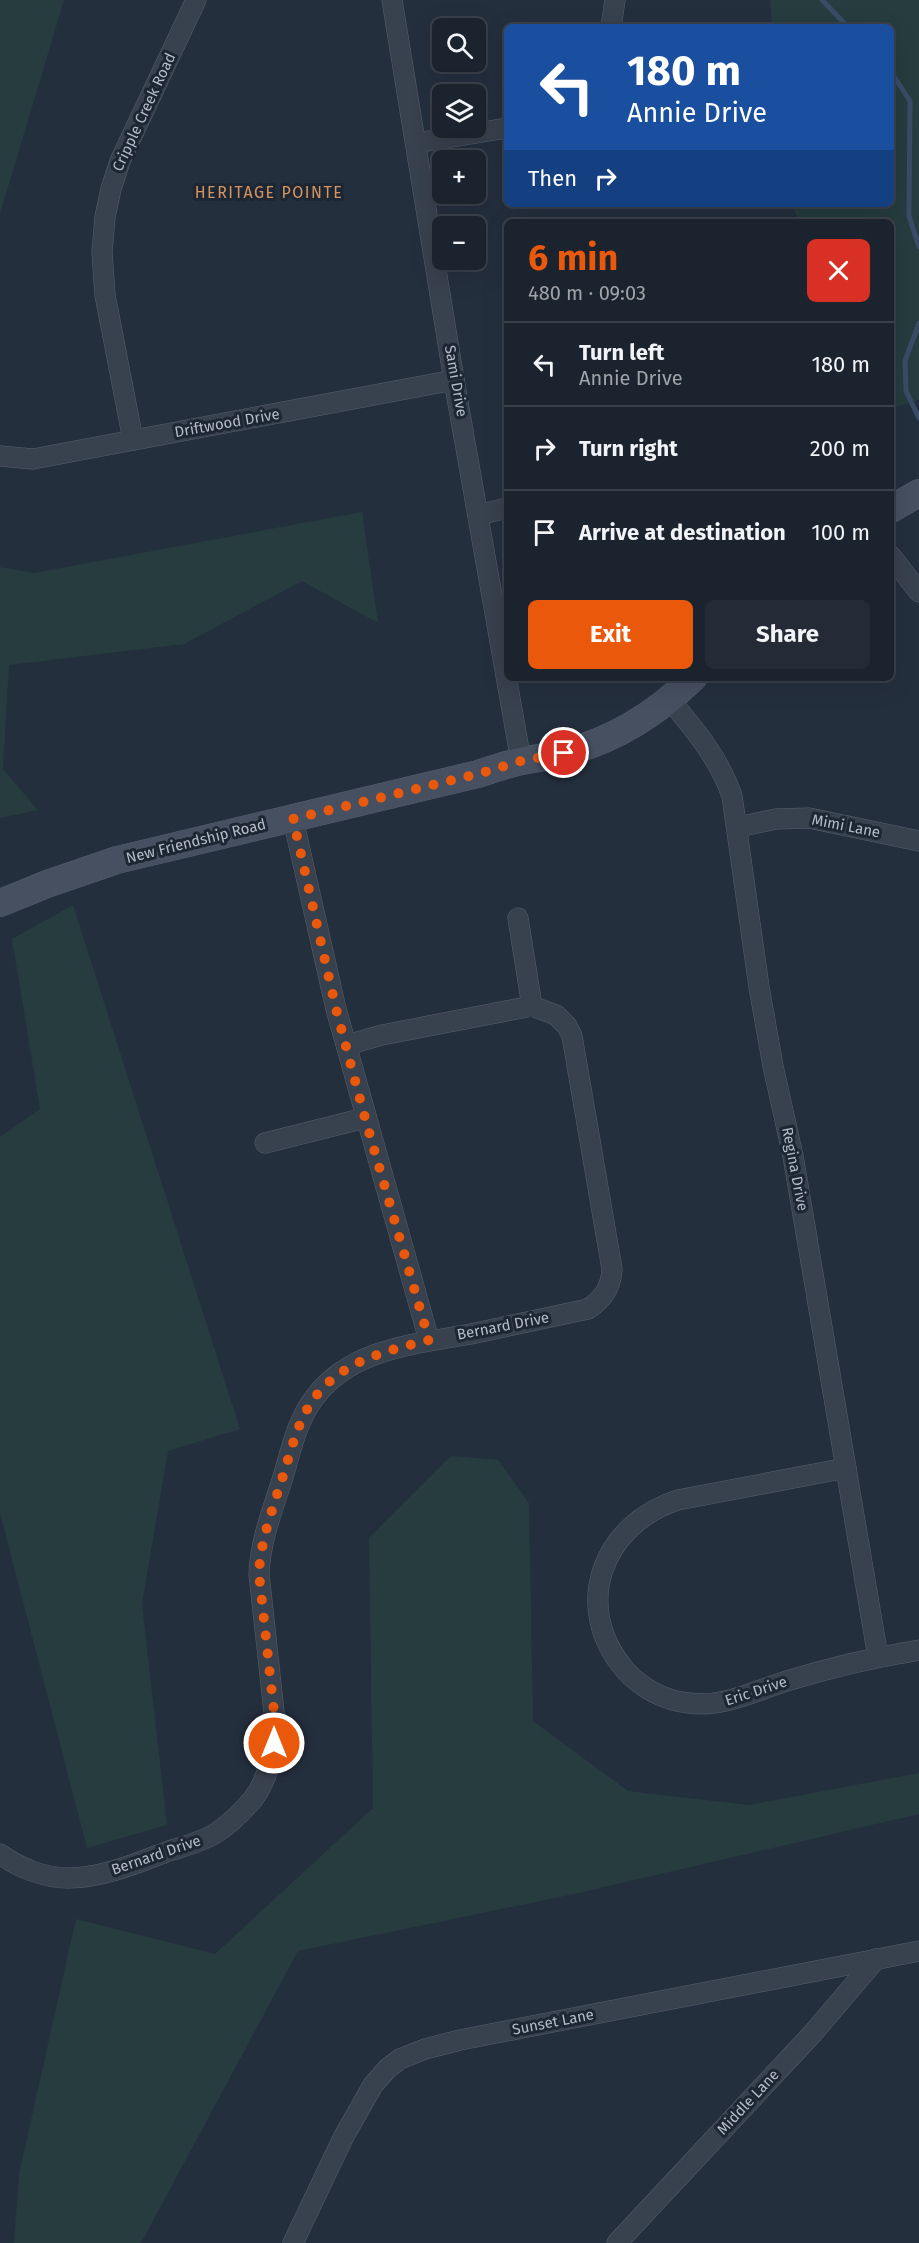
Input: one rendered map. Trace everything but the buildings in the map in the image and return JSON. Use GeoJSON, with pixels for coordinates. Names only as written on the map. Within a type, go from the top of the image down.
{"type":"FeatureCollection","features":[{"type":"Feature","properties":{"kind":"street","name":"Cripple Creek Road"},"geometry":{"type":"LineString","coordinates":[[133,440],[105,295],[102,252],[105,217],[120,161],[196,0]]}},
{"type":"Feature","properties":{"kind":"street","name":"Sami Drive"},"geometry":{"type":"LineString","coordinates":[[392,0],[454,380],[504,664]]}},
{"type":"Feature","properties":{"kind":"street"},"geometry":{"type":"LineString","coordinates":[[611,24],[615,0]]}},
{"type":"Feature","properties":{"kind":"street"},"geometry":{"type":"LineString","coordinates":[[416,143],[504,129]]}},
{"type":"Feature","properties":{"kind":"street","name":"Driftwood Drive"},"geometry":{"type":"LineString","coordinates":[[0,456],[33,459],[454,380]]}},
{"type":"Feature","properties":{"kind":"street"},"geometry":{"type":"LineString","coordinates":[[894,507],[919,494]]}},
{"type":"Feature","properties":{"kind":"street"},"geometry":{"type":"LineString","coordinates":[[478,515],[504,509]]}},
{"type":"Feature","properties":{"kind":"street"},"geometry":{"type":"LineString","coordinates":[[894,560],[919,592]]}},
{"type":"Feature","properties":{"kind":"street","name":"Sami Drive"},"geometry":{"type":"LineString","coordinates":[[507,681],[521,761]]}},
{"type":"Feature","properties":{"kind":"street","name":"New Friendship Road"},"geometry":{"type":"LineString","coordinates":[[0,903],[117,860],[469,776],[521,761],[564,753],[598,742],[639,722],[670,700],[690,681]]}},
{"type":"Feature","properties":{"kind":"street","name":"Regina Drive"},"geometry":{"type":"LineString","coordinates":[[670,700],[719,764],[732,796],[759,987],[773,1066],[793,1156],[878,1656]]}},
{"type":"Feature","properties":{"kind":"street","name":"Mimi Lane"},"geometry":{"type":"LineString","coordinates":[[738,827],[776,819],[802,818],[919,841]]}},
{"type":"Feature","properties":{"kind":"street"},"geometry":{"type":"LineString","coordinates":[[293,819],[336,1009],[429,1340]]}},
{"type":"Feature","properties":{"kind":"street"},"geometry":{"type":"LineString","coordinates":[[346,1045],[382,1035],[532,1006],[518,918]]}},
{"type":"Feature","properties":{"kind":"street","name":"Bernard Drive"},"geometry":{"type":"LineString","coordinates":[[0,1854],[35,1872],[68,1878],[91,1876],[126,1867],[202,1840],[236,1818],[254,1797],[268,1768],[274,1743],[275,1721],[259,1562],[299,1425],[315,1397],[330,1380],[351,1365],[376,1354],[429,1340],[588,1309],[605,1295],[612,1269],[572,1036],[567,1026],[556,1015],[532,1006]]}},
{"type":"Feature","properties":{"kind":"street"},"geometry":{"type":"LineString","coordinates":[[265,1143],[365,1118]]}},
{"type":"Feature","properties":{"kind":"street","name":"Eric Drive"},"geometry":{"type":"LineString","coordinates":[[846,1468],[678,1500],[653,1509],[636,1521],[621,1536],[610,1552],[598,1590],[601,1626],[606,1642],[630,1676],[645,1687],[666,1698],[687,1703],[710,1704],[730,1701],[791,1680],[878,1656],[919,1650]]}},
{"type":"Feature","properties":{"kind":"street","name":"Sunset Lane"},"geometry":{"type":"LineString","coordinates":[[293,2243],[366,2095],[388,2068],[411,2054],[460,2040],[919,1951]]}},
{"type":"Feature","properties":{"kind":"street","name":"Middle Lane"},"geometry":{"type":"LineString","coordinates":[[617,2243],[813,2033],[876,1959]]}},
{"type":"Feature","properties":{"kind":"green space"},"geometry":{"type":"Polygon","coordinates":[[[0,0],[64,0],[0,214],[0,0]]]}},
{"type":"Feature","properties":{"kind":"green space"},"geometry":{"type":"Polygon","coordinates":[[[770,0],[919,0],[919,400],[896,407],[894,397],[894,219],[798,219],[793,207],[894,207],[894,24],[772,24],[770,0]]]}},
{"type":"Feature","properties":{"kind":"green space"},"geometry":{"type":"Polygon","coordinates":[[[362,512],[378,623],[302,581],[184,644],[9,665],[3,769],[38,810],[0,818],[0,567],[34,573],[362,512]]]}},
{"type":"Feature","properties":{"kind":"green space"},"geometry":{"type":"Polygon","coordinates":[[[73,905],[240,1429],[168,1451],[142,1604],[167,1825],[87,1848],[0,1513],[0,1137],[40,1109],[12,939],[73,905]]]}},
{"type":"Feature","properties":{"kind":"green space"},"geometry":{"type":"Polygon","coordinates":[[[451,1456],[498,1460],[529,1503],[533,1721],[628,1791],[749,1805],[919,1773],[919,1814],[574,1894],[298,1951],[141,2243],[14,2243],[19,2174],[76,1919],[215,1954],[373,1808],[369,1538],[451,1456]]]}},
{"type":"Feature","properties":{"kind":"waterway"},"geometry":{"type":"LineString","coordinates":[[822,0],[845,24]]}},
{"type":"Feature","properties":{"kind":"waterway"},"geometry":{"type":"LineString","coordinates":[[894,77],[910,101],[909,216],[919,247]]}},
{"type":"Feature","properties":{"kind":"waterway"},"geometry":{"type":"LineString","coordinates":[[919,323],[905,361],[906,391],[919,418]]}},
{"type":"Feature","properties":{"kind":"district","name":"HERITAGE POINTE"},"geometry":{"type":"Point","coordinates":[269,192]}},
{"type":"Feature","properties":{"kind":"route"},"geometry":{"type":"LineString","coordinates":[[274,1743],[275,1721],[259,1562],[299,1425],[315,1397],[330,1380],[351,1365],[376,1354],[429,1340],[336,1009],[293,819],[478,774],[521,761],[564,753]]}}]}
